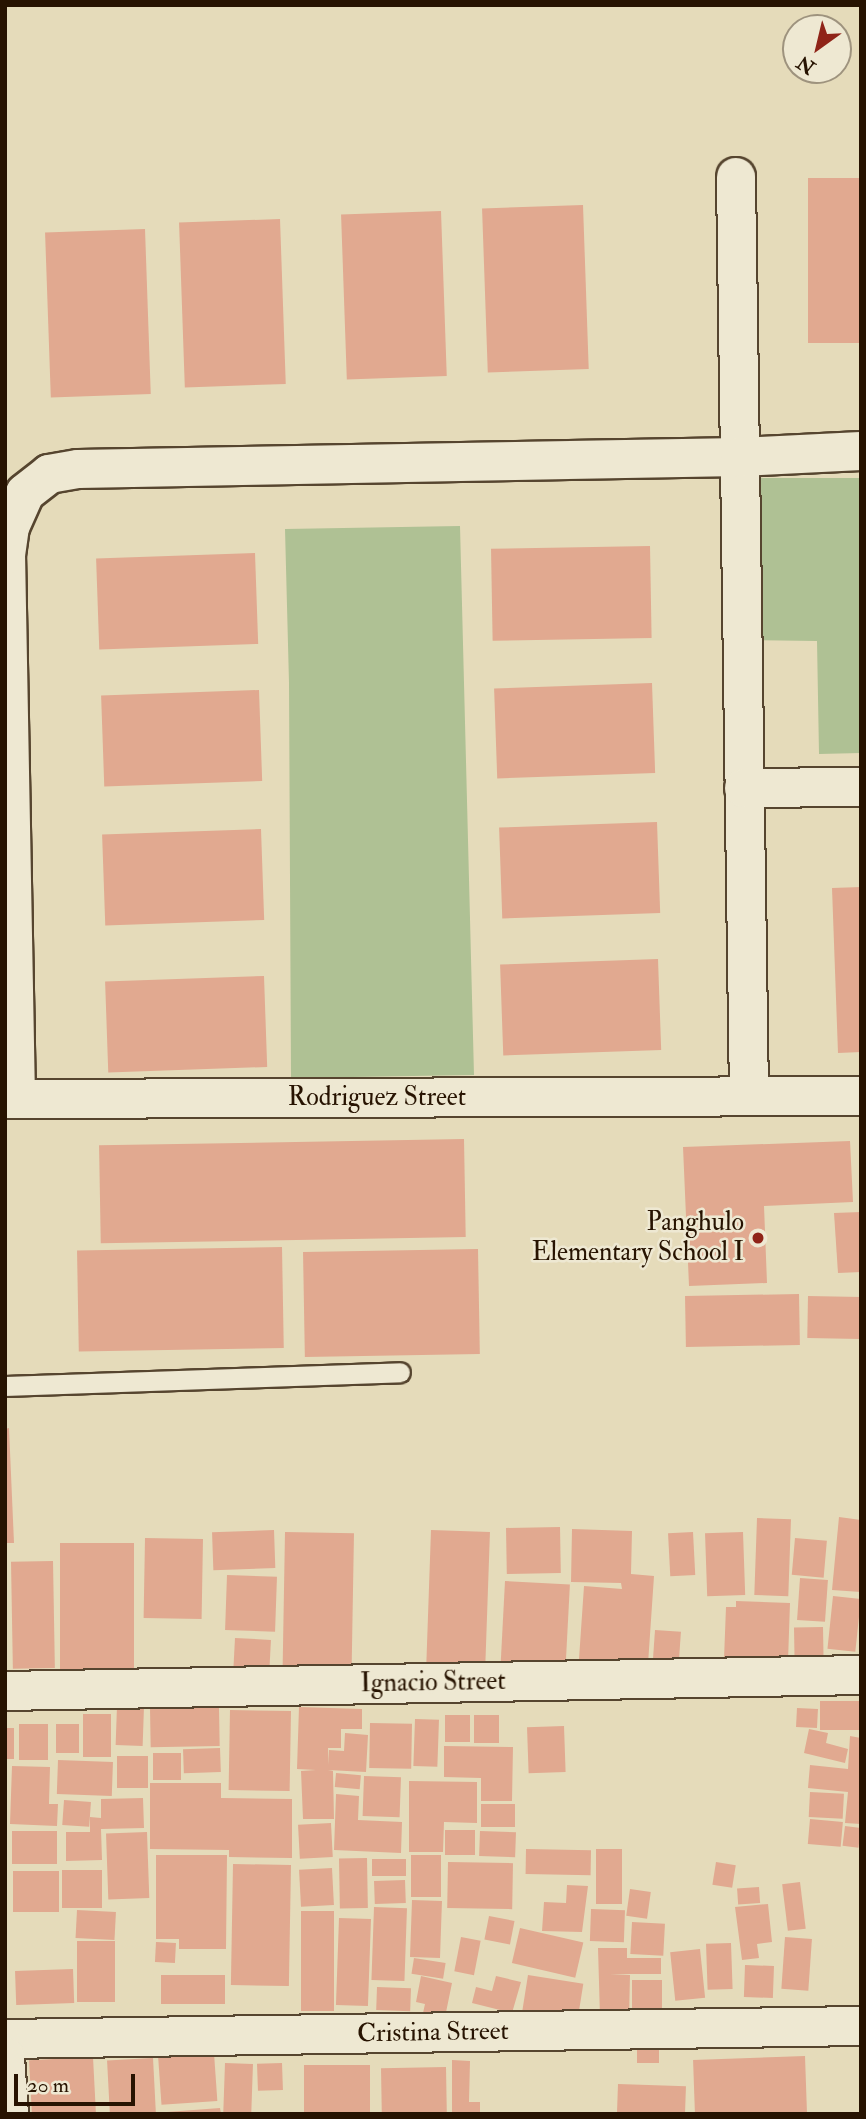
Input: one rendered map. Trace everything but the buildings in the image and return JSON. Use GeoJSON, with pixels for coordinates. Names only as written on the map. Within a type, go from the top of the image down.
{"type":"FeatureCollection","features":[{"type":"Feature","properties":{"kind":"street"},"geometry":{"type":"LineString","coordinates":[[736,177],[749,1096]]}},
{"type":"Feature","properties":{"kind":"street"},"geometry":{"type":"LineString","coordinates":[[11,1099],[6,555],[10,527],[26,493],[49,474],[78,469],[740,457],[861,451]]}},
{"type":"Feature","properties":{"kind":"street"},"geometry":{"type":"LineString","coordinates":[[744,788],[861,787]]}},
{"type":"Feature","properties":{"kind":"street","name":"Rodriguez Street"},"geometry":{"type":"LineString","coordinates":[[11,1099],[861,1096]]}},
{"type":"Feature","properties":{"kind":"street","name":"Ignacio Street"},"geometry":{"type":"LineString","coordinates":[[5,1691],[861,1675]]}},
{"type":"Feature","properties":{"kind":"street","name":"Cristina Street"},"geometry":{"type":"LineString","coordinates":[[5,2039],[861,2026]]}},
{"type":"Feature","properties":{"kind":"street"},"geometry":{"type":"LineString","coordinates":[[5,2057],[9,2114]]}},
{"type":"Feature","properties":{"kind":"lane"},"geometry":{"type":"LineString","coordinates":[[5,1386],[400,1372]]}},
{"type":"Feature","properties":{"kind":"green space"},"geometry":{"type":"Polygon","coordinates":[[[752,478],[861,478],[861,753],[819,754],[817,641],[751,640],[752,478]]]}},
{"type":"Feature","properties":{"kind":"green space"},"geometry":{"type":"Polygon","coordinates":[[[460,526],[474,1075],[291,1078],[289,683],[285,529],[460,526]]]}},
{"type":"Feature","properties":{"kind":"place","name":"Panghulo Elementary School I"},"geometry":{"type":"Point","coordinates":[758,1238]}}]}
